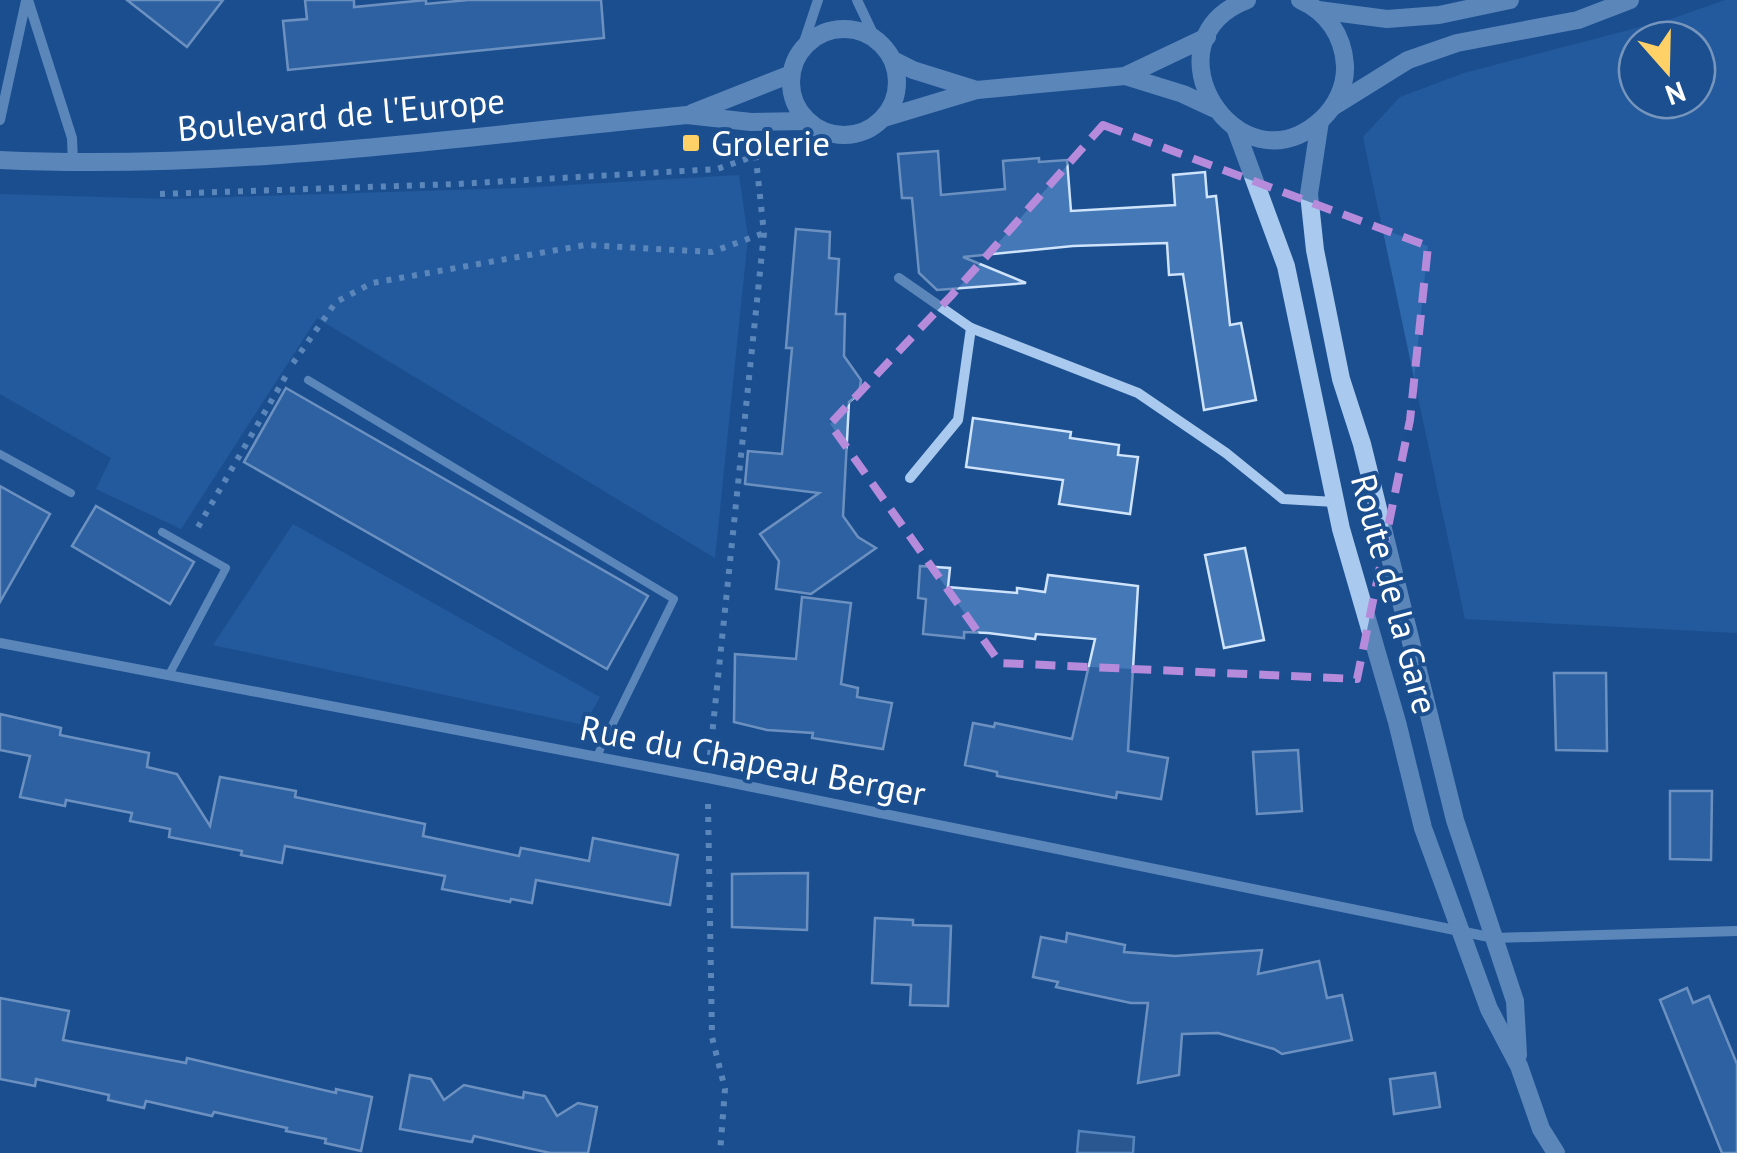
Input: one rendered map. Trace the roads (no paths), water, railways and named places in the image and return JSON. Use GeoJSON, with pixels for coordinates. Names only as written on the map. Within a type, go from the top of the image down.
{"type":"FeatureCollection","features":[{"type":"Feature","properties":{"kind":"street"},"geometry":{"type":"LineString","coordinates":[[0,120],[28,0]]}},
{"type":"Feature","properties":{"kind":"street"},"geometry":{"type":"LineString","coordinates":[[28,0],[72,138],[74,164]]}},
{"type":"Feature","properties":{"kind":"street"},"geometry":{"type":"LineString","coordinates":[[818,0],[791,74],[794,99],[807,120],[825,132],[846,136],[867,131],[884,118],[977,90],[1125,76],[1212,30],[1227,11],[1247,0]]}},
{"type":"Feature","properties":{"kind":"street"},"geometry":{"type":"LineString","coordinates":[[857,0],[875,38],[894,60],[977,90]]}},
{"type":"Feature","properties":{"kind":"street"},"geometry":{"type":"LineString","coordinates":[[1213,108],[1200,68],[1219,0]]}},
{"type":"Feature","properties":{"kind":"street"},"geometry":{"type":"LineString","coordinates":[[1306,3],[1386,19],[1439,16],[1510,0]]}},
{"type":"Feature","properties":{"kind":"street"},"geometry":{"type":"LineString","coordinates":[[1125,76],[1213,108],[1236,130],[1266,138],[1286,138],[1320,122],[1334,106],[1408,60],[1457,43],[1578,20],[1630,0]]}},
{"type":"Feature","properties":{"kind":"street"},"geometry":{"type":"LineString","coordinates":[[1306,3],[1339,38],[1344,54],[1345,72],[1334,106]]}},
{"type":"Feature","properties":{"kind":"street"},"geometry":{"type":"LineString","coordinates":[[801,50],[822,33],[835,29],[862,31],[875,38]]}},
{"type":"Feature","properties":{"kind":"street"},"geometry":{"type":"LineString","coordinates":[[884,118],[898,91],[894,60]]}},
{"type":"Feature","properties":{"kind":"street","name":"Boulevard de l'Europe"},"geometry":{"type":"LineString","coordinates":[[687,115],[791,74]]}},
{"type":"Feature","properties":{"kind":"street","name":"Boulevard de l'Europe"},"geometry":{"type":"LineString","coordinates":[[0,160],[74,164],[201,161],[687,115],[751,122],[807,120]]}},
{"type":"Feature","properties":{"kind":"street","name":"Route de la Gare"},"geometry":{"type":"LineString","coordinates":[[1320,122],[1309,194],[1315,250],[1342,379],[1362,444],[1455,820],[1515,1001],[1519,1066]]}},
{"type":"Feature","properties":{"kind":"street","name":"Route de la Gare"},"geometry":{"type":"LineString","coordinates":[[1236,130],[1286,266],[1335,502],[1423,828],[1489,1009],[1519,1066],[1541,1129],[1556,1153]]}},
{"type":"Feature","properties":{"kind":"street"},"geometry":{"type":"LineString","coordinates":[[899,278],[971,328],[1138,393],[1283,499],[1335,502]]}},
{"type":"Feature","properties":{"kind":"street"},"geometry":{"type":"LineString","coordinates":[[910,478],[958,420],[971,328]]}},
{"type":"Feature","properties":{"kind":"street","name":"Rue du Chapeau Berger"},"geometry":{"type":"LineString","coordinates":[[0,643],[597,756],[1494,938],[1737,931]]}},
{"type":"Feature","properties":{"kind":"lane"},"geometry":{"type":"LineString","coordinates":[[308,380],[674,599],[597,756]]}},
{"type":"Feature","properties":{"kind":"lane"},"geometry":{"type":"LineString","coordinates":[[0,454],[70,493]]}},
{"type":"Feature","properties":{"kind":"lane"},"geometry":{"type":"LineString","coordinates":[[162,532],[226,568],[170,673]]}},
{"type":"Feature","properties":{"kind":"place","name":"Grolerie"},"geometry":{"type":"Point","coordinates":[691,143]}}]}
